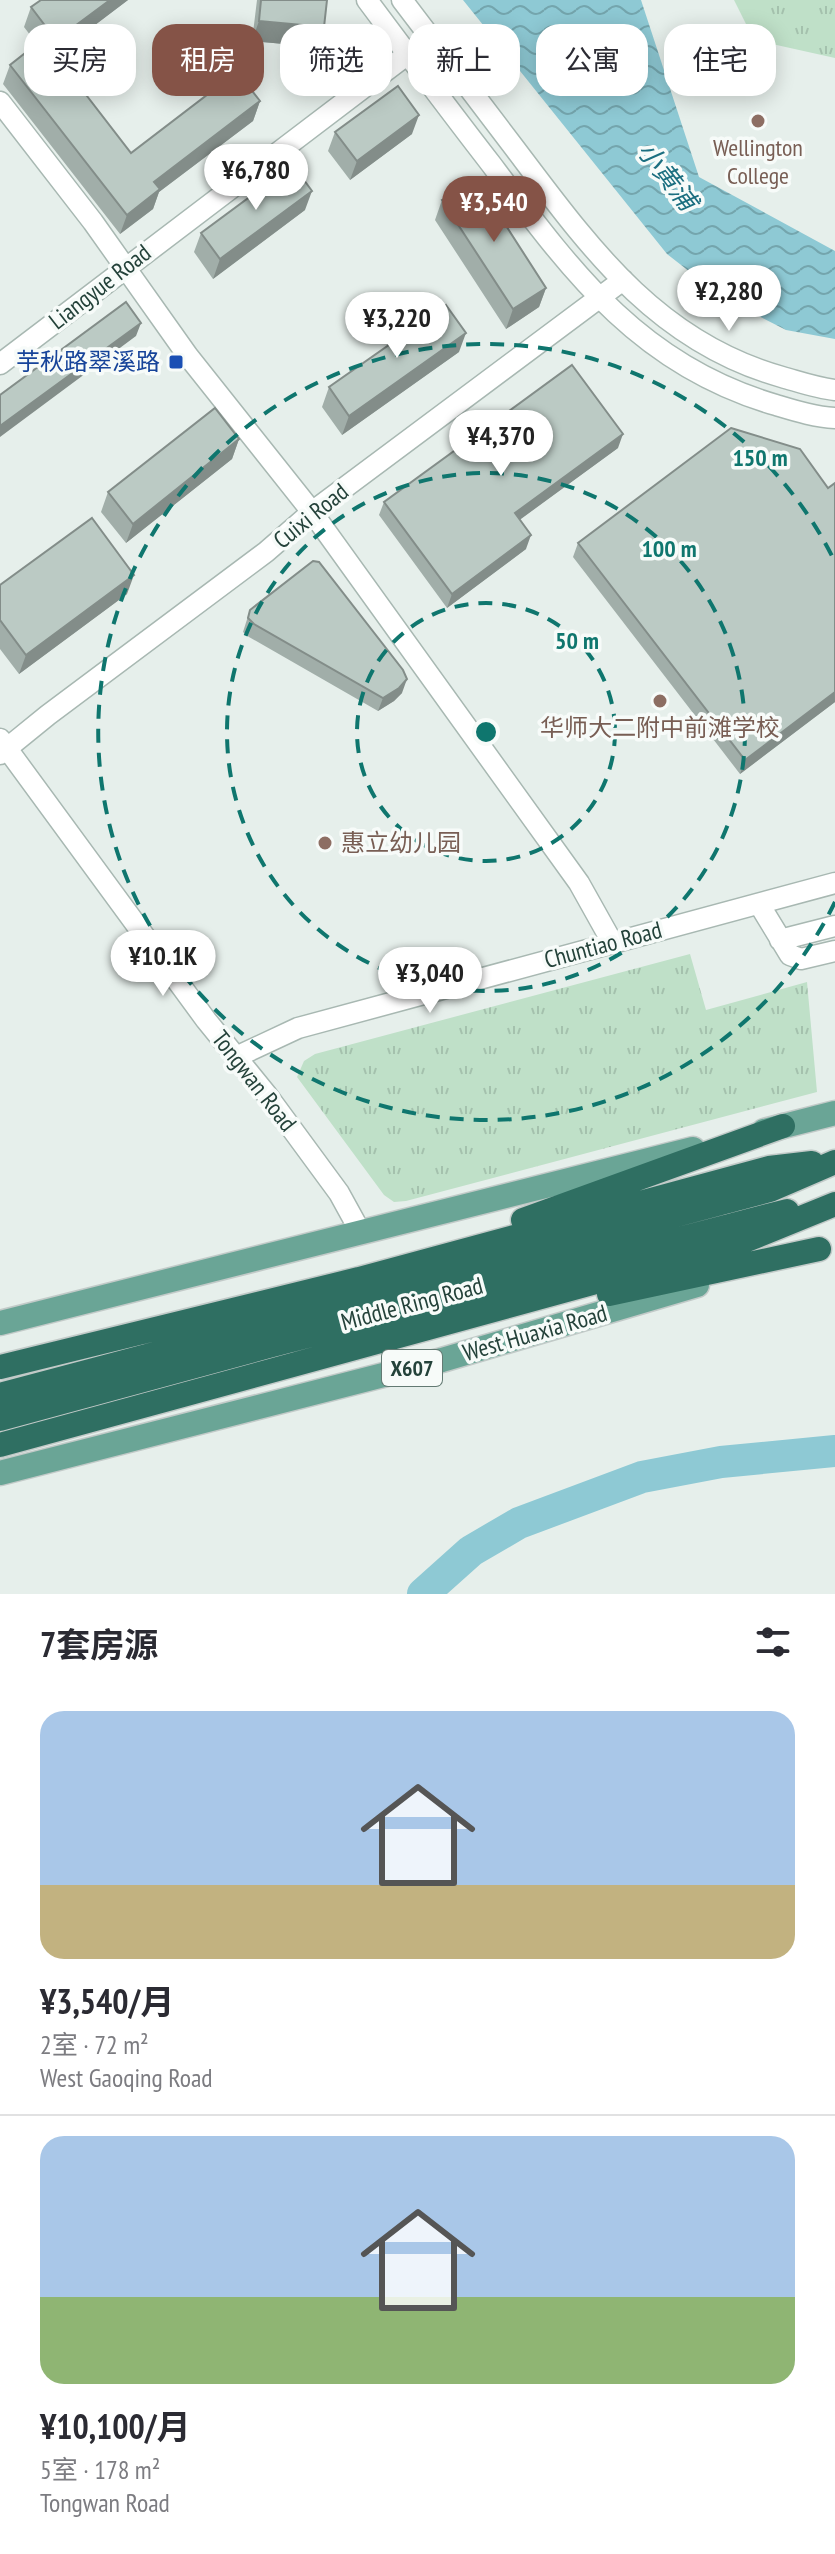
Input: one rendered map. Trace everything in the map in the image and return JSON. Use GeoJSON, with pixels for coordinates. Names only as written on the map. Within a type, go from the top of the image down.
{"type":"FeatureCollection","features":[{"type":"Feature","properties":{"kind":"highway"},"geometry":{"type":"LineString","coordinates":[[359,1279],[783,1126]]}},
{"type":"Feature","properties":{"kind":"highway","name":"Middle Ring Road"},"geometry":{"type":"LineString","coordinates":[[0,1367],[359,1279],[769,1168],[835,1161]]}},
{"type":"Feature","properties":{"kind":"highway","name":"Middle Ring Road"},"geometry":{"type":"LineString","coordinates":[[0,1395],[770,1190],[835,1161]]}},
{"type":"Feature","properties":{"kind":"highway","name":"Middle Ring Road"},"geometry":{"type":"LineString","coordinates":[[0,1445],[742,1242],[835,1203]]}},
{"type":"Feature","properties":{"kind":"highway","name":"Middle Ring Road"},"geometry":{"type":"LineString","coordinates":[[0,1419],[752,1219],[835,1203]]}},
{"type":"Feature","properties":{"kind":"highway"},"geometry":{"type":"LineString","coordinates":[[341,1353],[827,1247]]}},
{"type":"Feature","properties":{"kind":"main road"},"geometry":{"type":"LineString","coordinates":[[0,1323],[835,1113]]}},
{"type":"Feature","properties":{"kind":"main road","name":"West Huaxia Road"},"geometry":{"type":"LineString","coordinates":[[0,1473],[442,1360],[827,1247]]}},
{"type":"Feature","properties":{"kind":"street"},"geometry":{"type":"LineString","coordinates":[[367,0],[561,257],[632,330],[684,367],[744,396],[817,417],[835,418]]}},
{"type":"Feature","properties":{"kind":"street"},"geometry":{"type":"LineString","coordinates":[[402,0],[420,24]]}},
{"type":"Feature","properties":{"kind":"street","name":"Liangyue Road"},"geometry":{"type":"LineString","coordinates":[[0,364],[407,54]]}},
{"type":"Feature","properties":{"kind":"street"},"geometry":{"type":"LineString","coordinates":[[475,96],[583,239],[650,308],[699,342],[754,369],[835,390]]}},
{"type":"Feature","properties":{"kind":"street"},"geometry":{"type":"LineString","coordinates":[[0,102],[93,222],[188,356],[312,512],[579,883],[612,942]]}},
{"type":"Feature","properties":{"kind":"street","name":"Cuixi Road"},"geometry":{"type":"LineString","coordinates":[[2,747],[266,552],[312,512],[623,280]]}},
{"type":"Feature","properties":{"kind":"street","name":"Tongwan Road"},"geometry":{"type":"LineString","coordinates":[[2,747],[339,1193],[361,1233]]}},
{"type":"Feature","properties":{"kind":"street","name":"Chuntiao Road"},"geometry":{"type":"LineString","coordinates":[[236,1057],[298,1028],[835,883]]}},
{"type":"Feature","properties":{"kind":"street"},"geometry":{"type":"LineString","coordinates":[[759,904],[790,955],[801,959],[835,951]]}},
{"type":"Feature","properties":{"kind":"street"},"geometry":{"type":"LineString","coordinates":[[780,940],[835,926]]}},
{"type":"Feature","properties":{"kind":"green space"},"geometry":{"type":"Polygon","coordinates":[[[734,0],[835,0],[835,58],[776,45],[776,24],[746,24],[734,0]]]}},
{"type":"Feature","properties":{"kind":"green space"},"geometry":{"type":"Polygon","coordinates":[[[690,954],[706,1010],[807,982],[817,1092],[394,1202],[384,1195],[297,1077],[304,1061],[315,1054],[690,954]]]}},
{"type":"Feature","properties":{"kind":"water","name":"小黄浦"},"geometry":{"type":"Polygon","coordinates":[[[463,0],[641,0],[664,70],[664,96],[672,96],[699,177],[835,251],[835,339],[786,330],[722,297],[667,254],[540,96],[648,96],[648,24],[536,24],[536,91],[520,71],[520,24],[482,24],[463,0]]]}},
{"type":"Feature","properties":{"kind":"building"},"geometry":{"type":"Polygon","coordinates":[[[41,0],[110,0],[78,24],[44,24],[31,7],[41,0]]]}},
{"type":"Feature","properties":{"kind":"building"},"geometry":{"type":"Polygon","coordinates":[[[261,0],[327,0],[324,24],[259,21],[261,0]]]}},
{"type":"Feature","properties":{"kind":"building"},"geometry":{"type":"Polygon","coordinates":[[[24,54],[24,83],[10,65],[24,54]]]}},
{"type":"Feature","properties":{"kind":"building"},"geometry":{"type":"Polygon","coordinates":[[[398,86],[419,115],[357,161],[335,132],[384,96],[392,96],[392,90],[398,86]]]}},
{"type":"Feature","properties":{"kind":"building"},"geometry":{"type":"Polygon","coordinates":[[[34,96],[87,96],[131,153],[206,96],[256,96],[260,101],[154,182],[160,189],[127,215],[34,96]]]}},
{"type":"Feature","properties":{"kind":"building"},"geometry":{"type":"Polygon","coordinates":[[[293,165],[312,191],[220,259],[201,233],[293,165]]]}},
{"type":"Feature","properties":{"kind":"building"},"geometry":{"type":"Polygon","coordinates":[[[476,179],[546,288],[513,309],[442,200],[476,179]]]}},
{"type":"Feature","properties":{"kind":"building"},"geometry":{"type":"Polygon","coordinates":[[[126,302],[141,323],[0,426],[0,395],[126,302]]]}},
{"type":"Feature","properties":{"kind":"building"},"geometry":{"type":"Polygon","coordinates":[[[446,305],[466,333],[349,416],[329,387],[446,305]]]}},
{"type":"Feature","properties":{"kind":"building"},"geometry":{"type":"Polygon","coordinates":[[[572,365],[623,434],[515,513],[531,535],[452,594],[384,502],[572,365]]]}},
{"type":"Feature","properties":{"kind":"building"},"geometry":{"type":"Polygon","coordinates":[[[215,408],[239,439],[133,524],[108,492],[215,408]]]}},
{"type":"Feature","properties":{"kind":"building"},"geometry":{"type":"Polygon","coordinates":[[[731,428],[800,449],[828,488],[835,483],[835,692],[745,760],[578,543],[731,428]]]}},
{"type":"Feature","properties":{"kind":"building"},"geometry":{"type":"Polygon","coordinates":[[[92,518],[134,575],[26,655],[0,620],[0,585],[92,518]]]}},
{"type":"Feature","properties":{"kind":"building"},"geometry":{"type":"Polygon","coordinates":[[[313,561],[319,562],[403,670],[407,679],[383,698],[248,618],[250,610],[313,561]]]}},
{"type":"Feature","properties":{"kind":"waterway"},"geometry":{"type":"LineString","coordinates":[[423,1594],[471,1551],[519,1523],[642,1477],[721,1462],[835,1451]]}},
{"type":"Feature","properties":{"kind":"place","name":"Wellington College"},"geometry":{"type":"Point","coordinates":[758,121]}},
{"type":"Feature","properties":{"kind":"place","name":"芋秋路翠溪路"},"geometry":{"type":"Point","coordinates":[176,362]}},
{"type":"Feature","properties":{"kind":"place","name":"华师大二附中前滩学校"},"geometry":{"type":"Point","coordinates":[660,701]}},
{"type":"Feature","properties":{"kind":"place","name":"惠立幼儿园"},"geometry":{"type":"Point","coordinates":[325,843]}}]}
